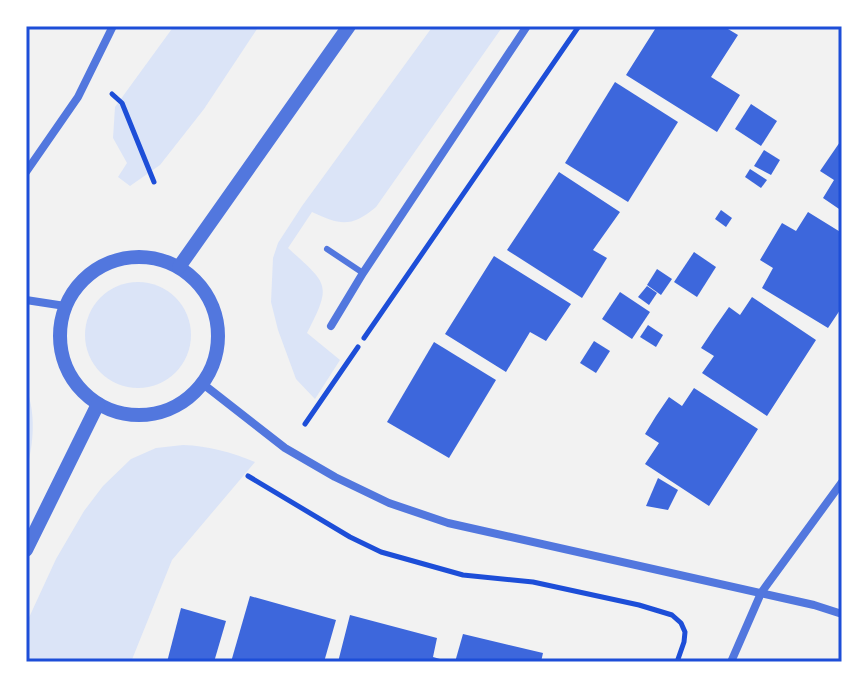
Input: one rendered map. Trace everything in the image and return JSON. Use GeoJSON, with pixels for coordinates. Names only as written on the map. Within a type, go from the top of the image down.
{"type":"FeatureCollection","features":[{"type":"Feature","properties":{"kind":"street"},"geometry":{"type":"LineString","coordinates":[[26,172],[59,127],[91,74],[113,26]]}},
{"type":"Feature","properties":{"kind":"street"},"geometry":{"type":"LineString","coordinates":[[179,267],[349,26]]}},
{"type":"Feature","properties":{"kind":"street"},"geometry":{"type":"LineString","coordinates":[[331,326],[527,26]]}},
{"type":"Feature","properties":{"kind":"street"},"geometry":{"type":"LineString","coordinates":[[127,257],[154,258],[179,267],[200,284],[213,307],[219,333],[215,360],[203,384],[187,400],[166,411],[143,416],[120,413],[98,404],[81,390],[68,371],[61,350],[60,328],[65,306],[80,283],[101,266],[127,257]]}},
{"type":"Feature","properties":{"kind":"street"},"geometry":{"type":"LineString","coordinates":[[26,300],[65,306]]}},
{"type":"Feature","properties":{"kind":"street"},"geometry":{"type":"LineString","coordinates":[[203,384],[285,448],[385,502],[448,523],[842,614]]}},
{"type":"Feature","properties":{"kind":"street"},"geometry":{"type":"LineString","coordinates":[[26,550],[98,404]]}},
{"type":"Feature","properties":{"kind":"street"},"geometry":{"type":"LineString","coordinates":[[731,662],[761,593],[842,482]]}},
{"type":"Feature","properties":{"kind":"lane"},"geometry":{"type":"LineString","coordinates":[[327,249],[363,273]]}},
{"type":"Feature","properties":{"kind":"path"},"geometry":{"type":"LineString","coordinates":[[285,448],[317,408],[579,26]]}},
{"type":"Feature","properties":{"kind":"path"},"geometry":{"type":"LineString","coordinates":[[91,74],[122,103],[154,182]]}},
{"type":"Feature","properties":{"kind":"path"},"geometry":{"type":"LineString","coordinates":[[248,476],[381,552],[463,575],[533,582],[672,615],[685,632],[677,662]]}},
{"type":"Feature","properties":{"kind":"shaded area"},"geometry":{"type":"Polygon","coordinates":[[[174,26],[259,26],[204,109],[160,165],[130,186],[118,177],[127,163],[113,138],[115,107],[174,26]]]}},
{"type":"Feature","properties":{"kind":"shaded area"},"geometry":{"type":"Polygon","coordinates":[[[433,26],[503,26],[376,207],[359,218],[345,222],[330,220],[312,212],[288,248],[311,269],[322,285],[320,304],[307,333],[340,360],[315,399],[296,379],[278,330],[271,302],[273,258],[278,243],[302,206],[433,26]]]}},
{"type":"Feature","properties":{"kind":"shaded area"},"geometry":{"type":"Polygon","coordinates":[[[138,282],[158,286],[175,298],[187,315],[191,335],[187,355],[175,372],[158,384],[138,388],[118,384],[101,372],[89,355],[85,335],[89,315],[101,298],[118,286],[138,282]]]}},
{"type":"Feature","properties":{"kind":"shaded area"},"geometry":{"type":"Polygon","coordinates":[[[26,387],[33,429],[26,471],[26,387]]]}},
{"type":"Feature","properties":{"kind":"shaded area"},"geometry":{"type":"Polygon","coordinates":[[[183,445],[220,450],[255,462],[172,560],[131,662],[26,662],[26,624],[56,559],[84,511],[103,486],[131,459],[156,448],[183,445]]]}},
{"type":"Feature","properties":{"kind":"building"},"geometry":{"type":"Polygon","coordinates":[[[657,26],[723,26],[738,35],[711,77],[740,95],[717,132],[626,75],[657,26]]]}},
{"type":"Feature","properties":{"kind":"building"},"geometry":{"type":"Polygon","coordinates":[[[615,82],[678,122],[628,202],[565,163],[615,82]]]}},
{"type":"Feature","properties":{"kind":"building"},"geometry":{"type":"Polygon","coordinates":[[[751,104],[777,121],[761,146],[735,129],[751,104]]]}},
{"type":"Feature","properties":{"kind":"building"},"geometry":{"type":"Polygon","coordinates":[[[842,139],[842,211],[823,198],[834,180],[820,171],[842,139]]]}},
{"type":"Feature","properties":{"kind":"building"},"geometry":{"type":"Polygon","coordinates":[[[764,150],[780,160],[771,175],[754,166],[764,150]]]}},
{"type":"Feature","properties":{"kind":"building"},"geometry":{"type":"Polygon","coordinates":[[[750,169],[767,180],[761,188],[745,177],[750,169]]]}},
{"type":"Feature","properties":{"kind":"building"},"geometry":{"type":"Polygon","coordinates":[[[559,172],[620,212],[593,250],[607,258],[582,298],[507,250],[559,172]]]}},
{"type":"Feature","properties":{"kind":"building"},"geometry":{"type":"Polygon","coordinates":[[[721,210],[732,218],[726,227],[715,219],[721,210]]]}},
{"type":"Feature","properties":{"kind":"building"},"geometry":{"type":"Polygon","coordinates":[[[808,212],[842,233],[842,307],[828,328],[762,288],[773,268],[760,260],[782,223],[796,231],[808,212]]]}},
{"type":"Feature","properties":{"kind":"building"},"geometry":{"type":"Polygon","coordinates":[[[694,252],[716,267],[697,297],[674,282],[694,252]]]}},
{"type":"Feature","properties":{"kind":"building"},"geometry":{"type":"Polygon","coordinates":[[[494,256],[571,304],[546,341],[530,332],[506,372],[445,334],[494,256]]]}},
{"type":"Feature","properties":{"kind":"building"},"geometry":{"type":"Polygon","coordinates":[[[657,269],[672,279],[661,295],[647,285],[657,269]]]}},
{"type":"Feature","properties":{"kind":"building"},"geometry":{"type":"Polygon","coordinates":[[[647,286],[657,293],[649,305],[638,297],[647,286]]]}},
{"type":"Feature","properties":{"kind":"building"},"geometry":{"type":"Polygon","coordinates":[[[620,292],[650,312],[632,339],[602,319],[620,292]]]}},
{"type":"Feature","properties":{"kind":"building"},"geometry":{"type":"Polygon","coordinates":[[[752,297],[816,340],[767,416],[702,373],[714,356],[701,348],[729,307],[740,315],[752,297]]]}},
{"type":"Feature","properties":{"kind":"building"},"geometry":{"type":"Polygon","coordinates":[[[648,325],[663,335],[656,347],[640,337],[648,325]]]}},
{"type":"Feature","properties":{"kind":"building"},"geometry":{"type":"Polygon","coordinates":[[[594,341],[610,351],[596,373],[580,363],[594,341]]]}},
{"type":"Feature","properties":{"kind":"building"},"geometry":{"type":"Polygon","coordinates":[[[434,342],[496,380],[449,458],[387,422],[434,342]]]}},
{"type":"Feature","properties":{"kind":"building"},"geometry":{"type":"Polygon","coordinates":[[[694,388],[758,429],[709,506],[645,464],[659,443],[645,434],[656,416],[669,397],[682,406],[694,388]]]}},
{"type":"Feature","properties":{"kind":"building"},"geometry":{"type":"Polygon","coordinates":[[[658,478],[678,490],[668,510],[646,506],[658,478]]]}},
{"type":"Feature","properties":{"kind":"building"},"geometry":{"type":"Polygon","coordinates":[[[250,596],[336,620],[324,662],[231,662],[250,596]]]}},
{"type":"Feature","properties":{"kind":"building"},"geometry":{"type":"Polygon","coordinates":[[[181,608],[226,621],[214,662],[167,662],[181,608]]]}},
{"type":"Feature","properties":{"kind":"building"},"geometry":{"type":"Polygon","coordinates":[[[350,615],[437,638],[433,657],[440,659],[440,662],[338,662],[350,615]]]}},
{"type":"Feature","properties":{"kind":"building"},"geometry":{"type":"Polygon","coordinates":[[[463,634],[543,653],[541,662],[455,662],[463,634]]]}}]}
